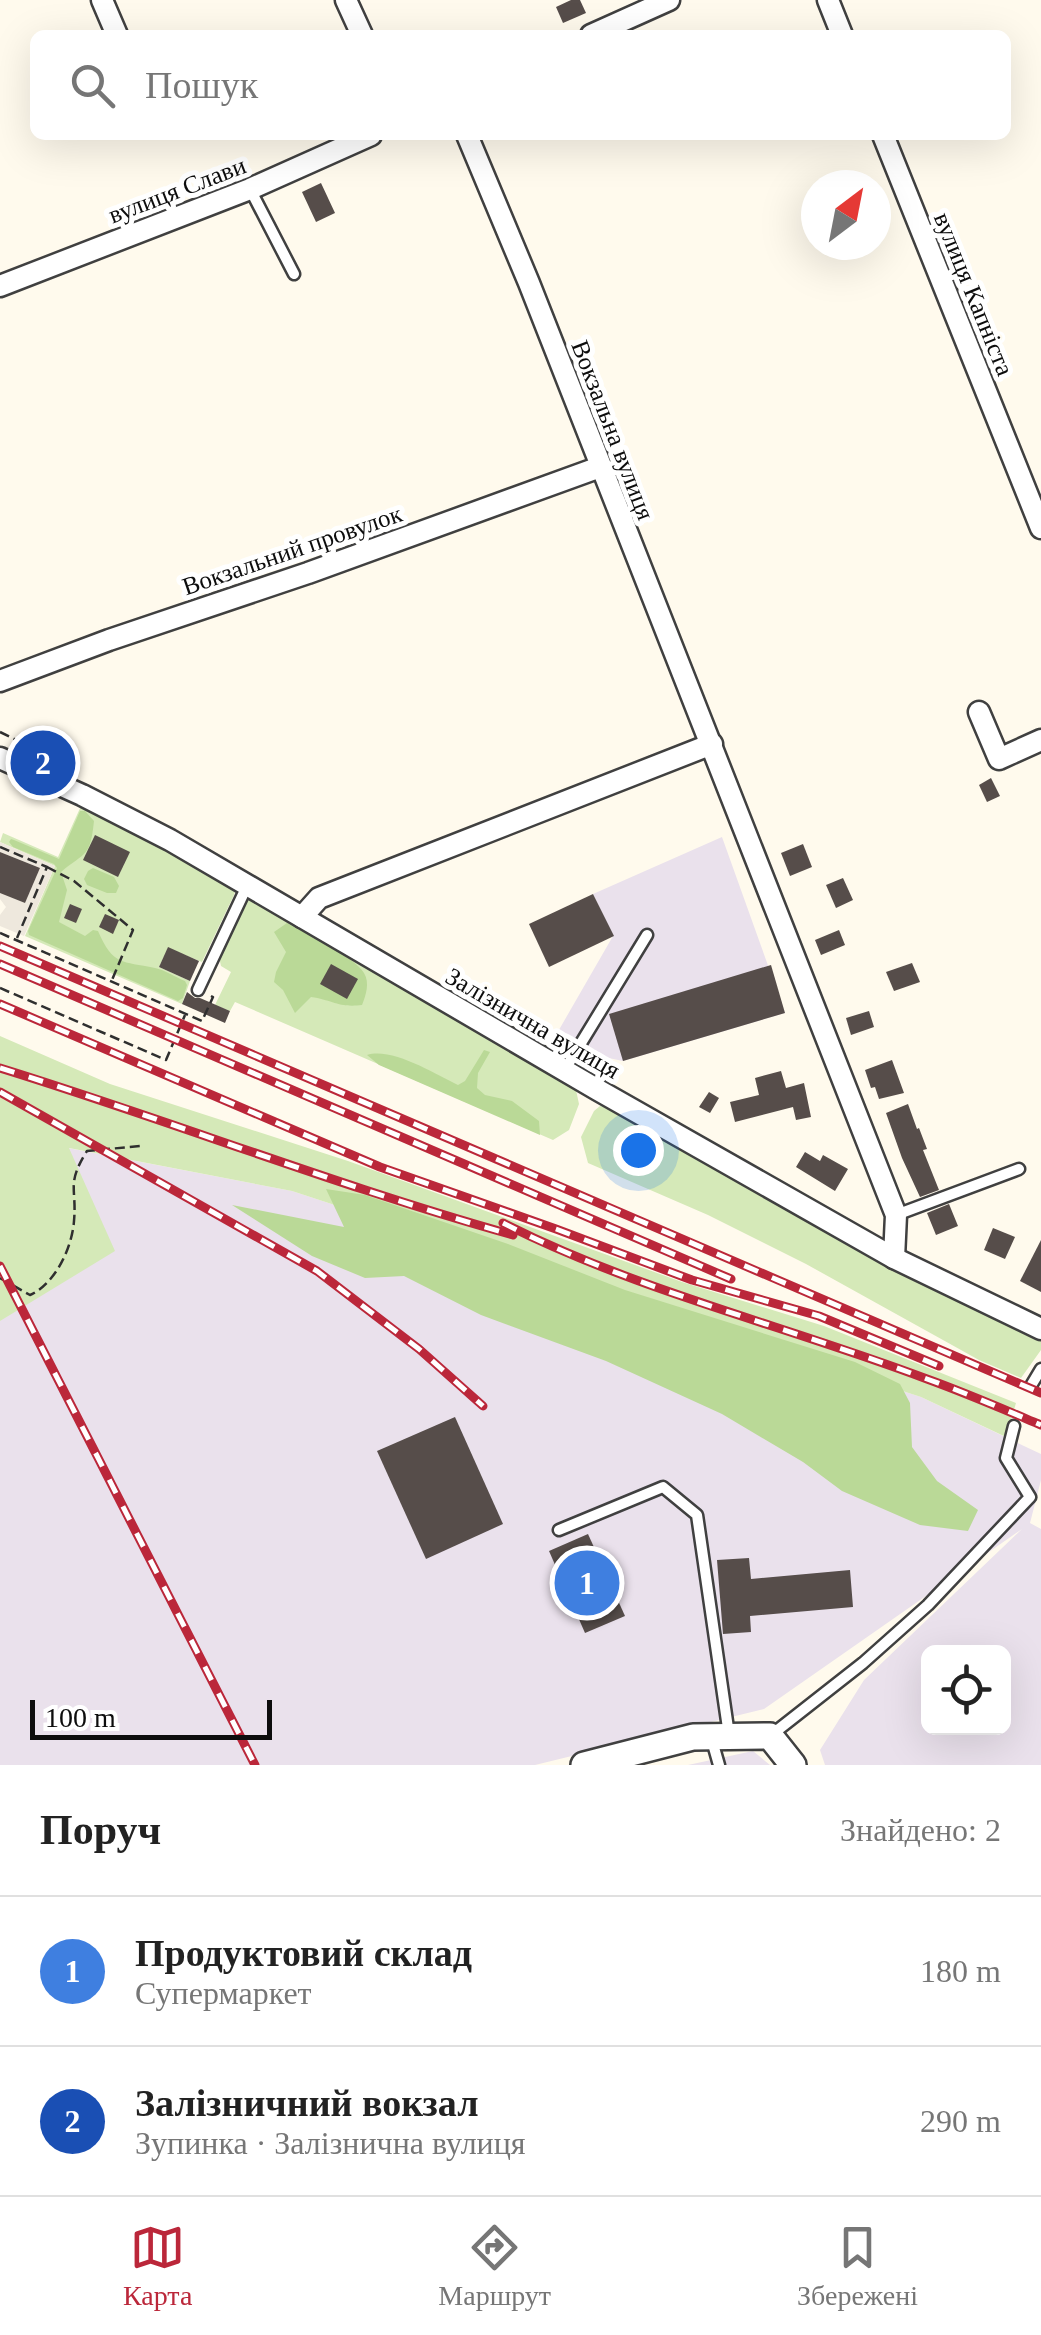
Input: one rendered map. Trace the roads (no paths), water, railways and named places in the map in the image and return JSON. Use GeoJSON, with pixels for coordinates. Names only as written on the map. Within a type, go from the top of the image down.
{"type":"FeatureCollection","features":[{"type":"Feature","properties":{"kind":"street"},"geometry":{"type":"LineString","coordinates":[[102,0],[115,30]]}},
{"type":"Feature","properties":{"kind":"street"},"geometry":{"type":"LineString","coordinates":[[346,0],[360,30]]}},
{"type":"Feature","properties":{"kind":"street"},"geometry":{"type":"LineString","coordinates":[[602,30],[668,0]]}},
{"type":"Feature","properties":{"kind":"street"},"geometry":{"type":"LineString","coordinates":[[828,0],[840,30]]}},
{"type":"Feature","properties":{"kind":"street","name":"вулиця Слави"},"geometry":{"type":"LineString","coordinates":[[0,286],[250,189],[359,140]]}},
{"type":"Feature","properties":{"kind":"street","name":"Вокзальна вулиця"},"geometry":{"type":"LineString","coordinates":[[469,140],[896,1215],[894,1258]]}},
{"type":"Feature","properties":{"kind":"street","name":"вулиця Капніста"},"geometry":{"type":"LineString","coordinates":[[885,140],[1041,528]]}},
{"type":"Feature","properties":{"kind":"street","name":"Вокзальний провулок"},"geometry":{"type":"LineString","coordinates":[[0,681],[600,467]]}},
{"type":"Feature","properties":{"kind":"street"},"geometry":{"type":"LineString","coordinates":[[979,712],[999,758],[1041,740]]}},
{"type":"Feature","properties":{"kind":"street"},"geometry":{"type":"LineString","coordinates":[[302,917],[318,898],[712,744]]}},
{"type":"Feature","properties":{"kind":"street","name":"Залізнична вулиця"},"geometry":{"type":"LineString","coordinates":[[0,758],[135,822],[894,1258],[1041,1329]]}},
{"type":"Feature","properties":{"kind":"street"},"geometry":{"type":"LineString","coordinates":[[584,1765],[693,1736],[770,1736],[793,1765]]}},
{"type":"Feature","properties":{"kind":"lane"},"geometry":{"type":"LineString","coordinates":[[250,189],[294,274]]}},
{"type":"Feature","properties":{"kind":"lane"},"geometry":{"type":"LineString","coordinates":[[198,990],[248,886]]}},
{"type":"Feature","properties":{"kind":"lane"},"geometry":{"type":"LineString","coordinates":[[564,1071],[647,935]]}},
{"type":"Feature","properties":{"kind":"lane"},"geometry":{"type":"LineString","coordinates":[[896,1215],[1020,1169]]}},
{"type":"Feature","properties":{"kind":"lane"},"geometry":{"type":"LineString","coordinates":[[1032,1384],[1041,1369]]}},
{"type":"Feature","properties":{"kind":"lane"},"geometry":{"type":"LineString","coordinates":[[770,1736],[863,1663],[1036,1495],[1006,1458],[1014,1426]]}},
{"type":"Feature","properties":{"kind":"lane"},"geometry":{"type":"LineString","coordinates":[[559,1530],[663,1487],[697,1515],[720,1736],[718,1765]]}},
{"type":"Feature","properties":{"kind":"railway"},"geometry":{"type":"LineString","coordinates":[[0,946],[1041,1393]]}},
{"type":"Feature","properties":{"kind":"railway"},"geometry":{"type":"LineString","coordinates":[[0,964],[731,1279]]}},
{"type":"Feature","properties":{"kind":"railway"},"geometry":{"type":"LineString","coordinates":[[0,1004],[380,1167],[692,1280],[819,1316],[939,1366]]}},
{"type":"Feature","properties":{"kind":"railway"},"geometry":{"type":"LineString","coordinates":[[0,1068],[513,1235]]}},
{"type":"Feature","properties":{"kind":"railway"},"geometry":{"type":"LineString","coordinates":[[0,1092],[317,1271],[419,1349],[483,1406]]}},
{"type":"Feature","properties":{"kind":"railway"},"geometry":{"type":"LineString","coordinates":[[503,1223],[606,1269],[874,1360],[1041,1425]]}},
{"type":"Feature","properties":{"kind":"railway"},"geometry":{"type":"LineString","coordinates":[[0,1266],[255,1765]]}},
{"type":"Feature","properties":{"kind":"place","name":"Залізничний вокзал"},"geometry":{"type":"Point","coordinates":[43,763]}},
{"type":"Feature","properties":{"kind":"place","name":"Продуктовий склад"},"geometry":{"type":"Point","coordinates":[587,1583]}}]}
